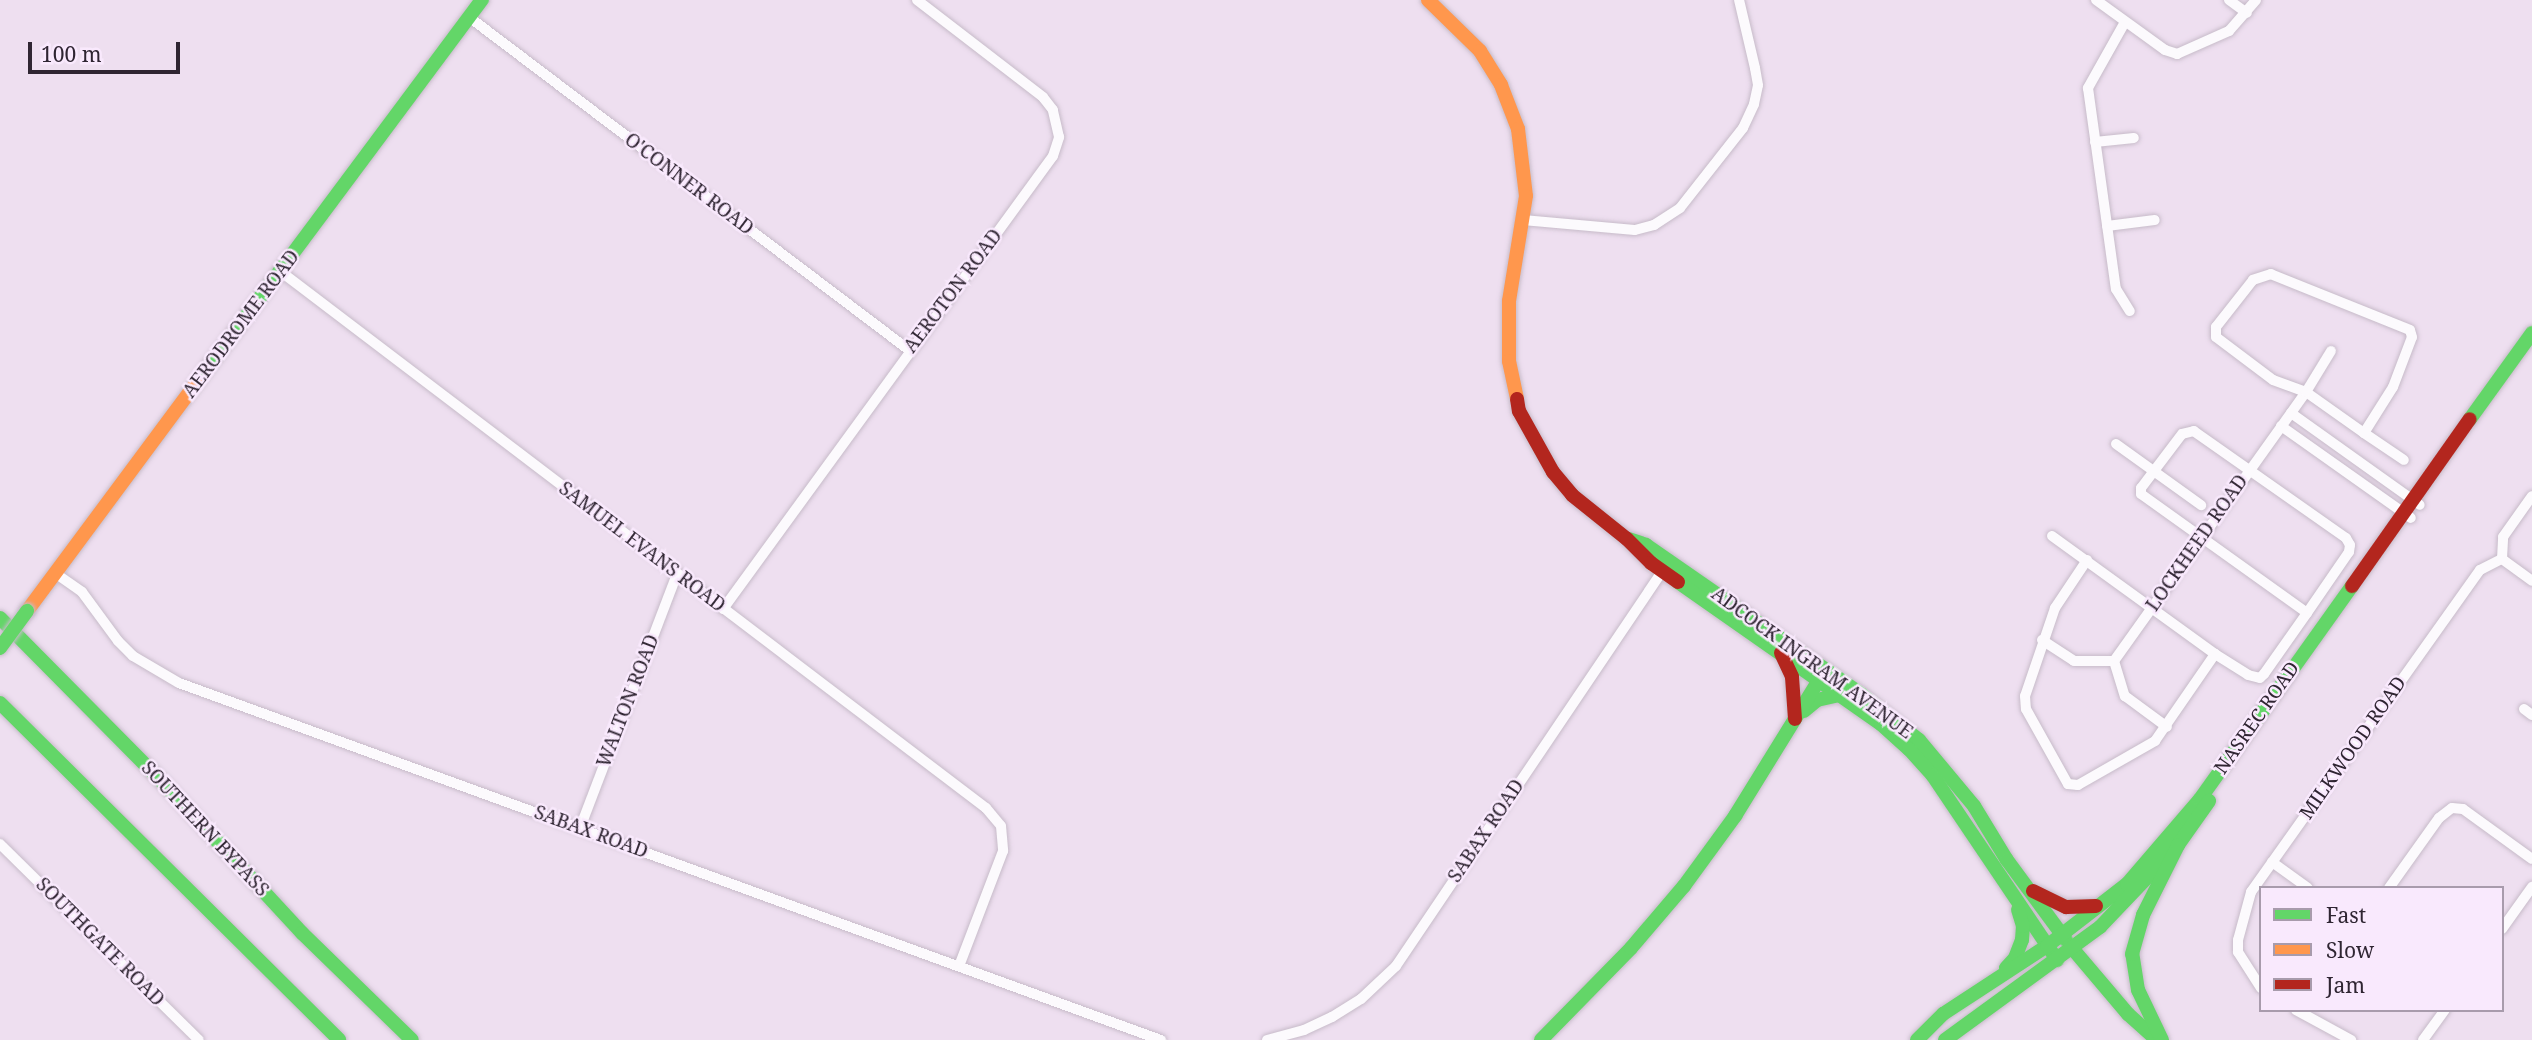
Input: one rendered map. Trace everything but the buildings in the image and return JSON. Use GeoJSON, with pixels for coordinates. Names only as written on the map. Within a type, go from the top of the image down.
{"type":"FeatureCollection","features":[{"type":"Feature","properties":{"kind":"main road","name":"AERODROME ROAD"},"geometry":{"type":"LineString","coordinates":[[0,648],[482,0]]}},
{"type":"Feature","properties":{"kind":"main road","name":"ADCOCK INGRAM AVENUE"},"geometry":{"type":"LineString","coordinates":[[1428,0],[1459,27],[1480,51],[1507,99],[1524,162],[1526,195],[1507,320],[1508,361],[1519,411],[1553,472],[1591,512],[1627,539],[1646,545],[1665,566],[1781,653],[1889,713],[1919,740],[1974,806],[2026,887],[2061,935],[2128,1014],[2160,1040]]}},
{"type":"Feature","properties":{"kind":"main road","name":"NASREC ROAD"},"geometry":{"type":"LineString","coordinates":[[2416,503],[2532,333]]}},
{"type":"Feature","properties":{"kind":"main road","name":"NASREC ROAD"},"geometry":{"type":"LineString","coordinates":[[1917,1040],[1943,1014],[2047,946],[2127,884],[2200,799],[2532,347]]}},
{"type":"Feature","properties":{"kind":"main road","name":"NASREC ROAD"},"geometry":{"type":"LineString","coordinates":[[1945,1040],[2101,928],[2178,845],[2407,515]]}},
{"type":"Feature","properties":{"kind":"main road","name":"ADCOCK INGRAM AVENUE"},"geometry":{"type":"LineString","coordinates":[[1665,566],[1821,675],[1839,695],[1881,724],[1933,776],[2057,960]]}},
{"type":"Feature","properties":{"kind":"main road","name":"SOUTHERN BYPASS"},"geometry":{"type":"LineString","coordinates":[[0,618],[166,786],[302,933],[412,1040]]}},
{"type":"Feature","properties":{"kind":"main road"},"geometry":{"type":"LineString","coordinates":[[1781,653],[1792,677],[1794,719]]}},
{"type":"Feature","properties":{"kind":"main road"},"geometry":{"type":"LineString","coordinates":[[1541,1040],[1631,948],[1684,886],[1735,816],[1821,675]]}},
{"type":"Feature","properties":{"kind":"main road"},"geometry":{"type":"LineString","coordinates":[[1794,719],[1817,700],[1839,695]]}},
{"type":"Feature","properties":{"kind":"main road"},"geometry":{"type":"LineString","coordinates":[[0,703],[339,1040]]}},
{"type":"Feature","properties":{"kind":"main road"},"geometry":{"type":"LineString","coordinates":[[2160,1040],[2137,990],[2132,954],[2140,925],[2178,845]]}},
{"type":"Feature","properties":{"kind":"main road"},"geometry":{"type":"LineString","coordinates":[[2026,887],[2066,908],[2082,909],[2101,905]]}},
{"type":"Feature","properties":{"kind":"main road"},"geometry":{"type":"LineString","coordinates":[[1993,981],[2015,958],[2023,936],[2022,922],[2010,889]]}},
{"type":"Feature","properties":{"kind":"street","name":"AEROTON ROAD"},"geometry":{"type":"LineString","coordinates":[[723,609],[909,350],[1053,156],[1059,137],[1053,110],[1031,86],[917,0]]}},
{"type":"Feature","properties":{"kind":"street"},"geometry":{"type":"LineString","coordinates":[[1523,220],[1635,230],[1654,225],[1680,208],[1743,128],[1754,104],[1758,85],[1739,0]]}},
{"type":"Feature","properties":{"kind":"street"},"geometry":{"type":"LineString","coordinates":[[2096,0],[2165,50],[2177,54],[2229,31],[2256,0]]}},
{"type":"Feature","properties":{"kind":"street"},"geometry":{"type":"LineString","coordinates":[[2229,0],[2247,13]]}},
{"type":"Feature","properties":{"kind":"street","name":"O'CONNER ROAD"},"geometry":{"type":"LineString","coordinates":[[469,17],[909,350]]}},
{"type":"Feature","properties":{"kind":"street"},"geometry":{"type":"LineString","coordinates":[[2125,22],[2088,84],[2116,289],[2130,311]]}},
{"type":"Feature","properties":{"kind":"street"},"geometry":{"type":"LineString","coordinates":[[2095,142],[2134,138]]}},
{"type":"Feature","properties":{"kind":"street"},"geometry":{"type":"LineString","coordinates":[[2107,226],[2155,220]]}},
{"type":"Feature","properties":{"kind":"street","name":"SAMUEL EVANS ROAD"},"geometry":{"type":"LineString","coordinates":[[280,271],[986,808],[1001,827],[1003,851],[959,966]]}},
{"type":"Feature","properties":{"kind":"street"},"geometry":{"type":"LineString","coordinates":[[2364,433],[2393,387],[2412,337],[2410,330],[2264,273],[2253,280],[2216,327],[2214,335],[2273,380],[2306,392],[2364,433],[2404,460]]}},
{"type":"Feature","properties":{"kind":"street","name":"LOCKHEED ROAD"},"geometry":{"type":"LineString","coordinates":[[2114,661],[2306,392],[2331,351]]}},
{"type":"Feature","properties":{"kind":"street"},"geometry":{"type":"LineString","coordinates":[[2291,413],[2416,503]]}},
{"type":"Feature","properties":{"kind":"street"},"geometry":{"type":"LineString","coordinates":[[2281,426],[2407,515]]}},
{"type":"Feature","properties":{"kind":"street"},"geometry":{"type":"LineString","coordinates":[[2052,536],[2153,606],[2215,654],[2248,676],[2260,678],[2306,613],[2349,552],[2349,542],[2198,433],[2189,431],[2182,434],[2141,488],[2141,494],[2306,613]]}},
{"type":"Feature","properties":{"kind":"street"},"geometry":{"type":"LineString","coordinates":[[2116,444],[2201,505]]}},
{"type":"Feature","properties":{"kind":"street"},"geometry":{"type":"LineString","coordinates":[[2343,470],[2353,457]]}},
{"type":"Feature","properties":{"kind":"street"},"geometry":{"type":"LineString","coordinates":[[2532,496],[2503,537],[2502,559],[2532,580]]}},
{"type":"Feature","properties":{"kind":"street","name":"MILKWOOD ROAD"},"geometry":{"type":"LineString","coordinates":[[2259,985],[2241,958],[2238,940],[2251,892],[2480,570],[2502,559]]}},
{"type":"Feature","properties":{"kind":"street"},"geometry":{"type":"LineString","coordinates":[[2087,560],[2055,608],[2042,640],[2024,702],[2068,784],[2078,785],[2155,741],[2215,654]]}},
{"type":"Feature","properties":{"kind":"street","name":"SABAX ROAD"},"geometry":{"type":"LineString","coordinates":[[1267,1040],[1304,1030],[1332,1017],[1361,999],[1396,966],[1665,566]]}},
{"type":"Feature","properties":{"kind":"street","name":"SABAX ROAD"},"geometry":{"type":"LineString","coordinates":[[55,573],[82,592],[118,641],[133,656],[179,683],[1161,1040]]}},
{"type":"Feature","properties":{"kind":"street","name":"WALTON ROAD"},"geometry":{"type":"LineString","coordinates":[[580,828],[677,574]]}},
{"type":"Feature","properties":{"kind":"street"},"geometry":{"type":"LineString","coordinates":[[2042,640],[2074,661],[2114,661],[2125,696],[2167,727]]}},
{"type":"Feature","properties":{"kind":"street"},"geometry":{"type":"LineString","coordinates":[[2390,886],[2439,818],[2452,808],[2463,809],[2532,859]]}},
{"type":"Feature","properties":{"kind":"street","name":"SOUTHGATE ROAD"},"geometry":{"type":"LineString","coordinates":[[0,844],[199,1040]]}},
{"type":"Feature","properties":{"kind":"street"},"geometry":{"type":"LineString","coordinates":[[2272,862],[2305,886]]}},
{"type":"Feature","properties":{"kind":"street"},"geometry":{"type":"LineString","coordinates":[[2504,926],[2532,887]]}},
{"type":"Feature","properties":{"kind":"street"},"geometry":{"type":"LineString","coordinates":[[2300,1012],[2351,1040]]}},
{"type":"Feature","properties":{"kind":"street"},"geometry":{"type":"LineString","coordinates":[[2424,1040],[2444,1012]]}},
{"type":"Feature","properties":{"kind":"traffic: fast"},"geometry":{"type":"LineString","coordinates":[[197,382],[482,0]]}},
{"type":"Feature","properties":{"kind":"traffic: fast"},"geometry":{"type":"LineString","coordinates":[[2470,419],[2532,333]]}},
{"type":"Feature","properties":{"kind":"traffic: fast"},"geometry":{"type":"LineString","coordinates":[[1629,539],[1646,545],[1861,694],[1919,740],[1974,806],[2007,860],[2066,940]]}},
{"type":"Feature","properties":{"kind":"traffic: fast"},"geometry":{"type":"LineString","coordinates":[[1678,582],[1881,724],[1909,749],[1933,776],[2057,960]]}},
{"type":"Feature","properties":{"kind":"traffic: fast"},"geometry":{"type":"LineString","coordinates":[[1917,1040],[1943,1014],[2047,946],[2127,884],[2200,799],[2352,586]]}},
{"type":"Feature","properties":{"kind":"traffic: fast"},"geometry":{"type":"LineString","coordinates":[[0,648],[27,611]]}},
{"type":"Feature","properties":{"kind":"traffic: fast"},"geometry":{"type":"LineString","coordinates":[[0,618],[166,786],[302,933],[412,1040]]}},
{"type":"Feature","properties":{"kind":"traffic: fast"},"geometry":{"type":"LineString","coordinates":[[1541,1040],[1631,948],[1684,886],[1735,816],[1825,670]]}},
{"type":"Feature","properties":{"kind":"traffic: fast"},"geometry":{"type":"LineString","coordinates":[[1804,711],[1817,700],[1839,695]]}},
{"type":"Feature","properties":{"kind":"traffic: fast"},"geometry":{"type":"LineString","coordinates":[[0,703],[339,1040]]}},
{"type":"Feature","properties":{"kind":"traffic: fast"},"geometry":{"type":"LineString","coordinates":[[1945,1040],[2100,927],[2178,845],[2209,801]]}},
{"type":"Feature","properties":{"kind":"traffic: fast"},"geometry":{"type":"LineString","coordinates":[[2162,1040],[2138,990],[2132,954],[2143,915],[2178,845]]}},
{"type":"Feature","properties":{"kind":"traffic: fast"},"geometry":{"type":"LineString","coordinates":[[2006,968],[2015,958],[2022,940],[2023,926],[2018,910]]}},
{"type":"Feature","properties":{"kind":"traffic: fast"},"geometry":{"type":"LineString","coordinates":[[2072,948],[2128,1014],[2157,1040]]}},
{"type":"Feature","properties":{"kind":"traffic: slow"},"geometry":{"type":"LineString","coordinates":[[1428,0],[1480,51],[1501,85],[1518,129],[1526,196],[1509,301],[1509,361],[1517,399]]}},
{"type":"Feature","properties":{"kind":"traffic: slow"},"geometry":{"type":"LineString","coordinates":[[27,611],[197,382]]}},
{"type":"Feature","properties":{"kind":"traffic: jam"},"geometry":{"type":"LineString","coordinates":[[1517,399],[1519,411],[1553,472],[1572,495],[1627,539],[1651,563],[1678,582]]}},
{"type":"Feature","properties":{"kind":"traffic: jam"},"geometry":{"type":"LineString","coordinates":[[2352,586],[2470,419]]}},
{"type":"Feature","properties":{"kind":"traffic: jam"},"geometry":{"type":"LineString","coordinates":[[1781,653],[1792,677],[1795,719]]}},
{"type":"Feature","properties":{"kind":"traffic: jam"},"geometry":{"type":"LineString","coordinates":[[2033,891],[2066,907],[2096,906]]}}]}
